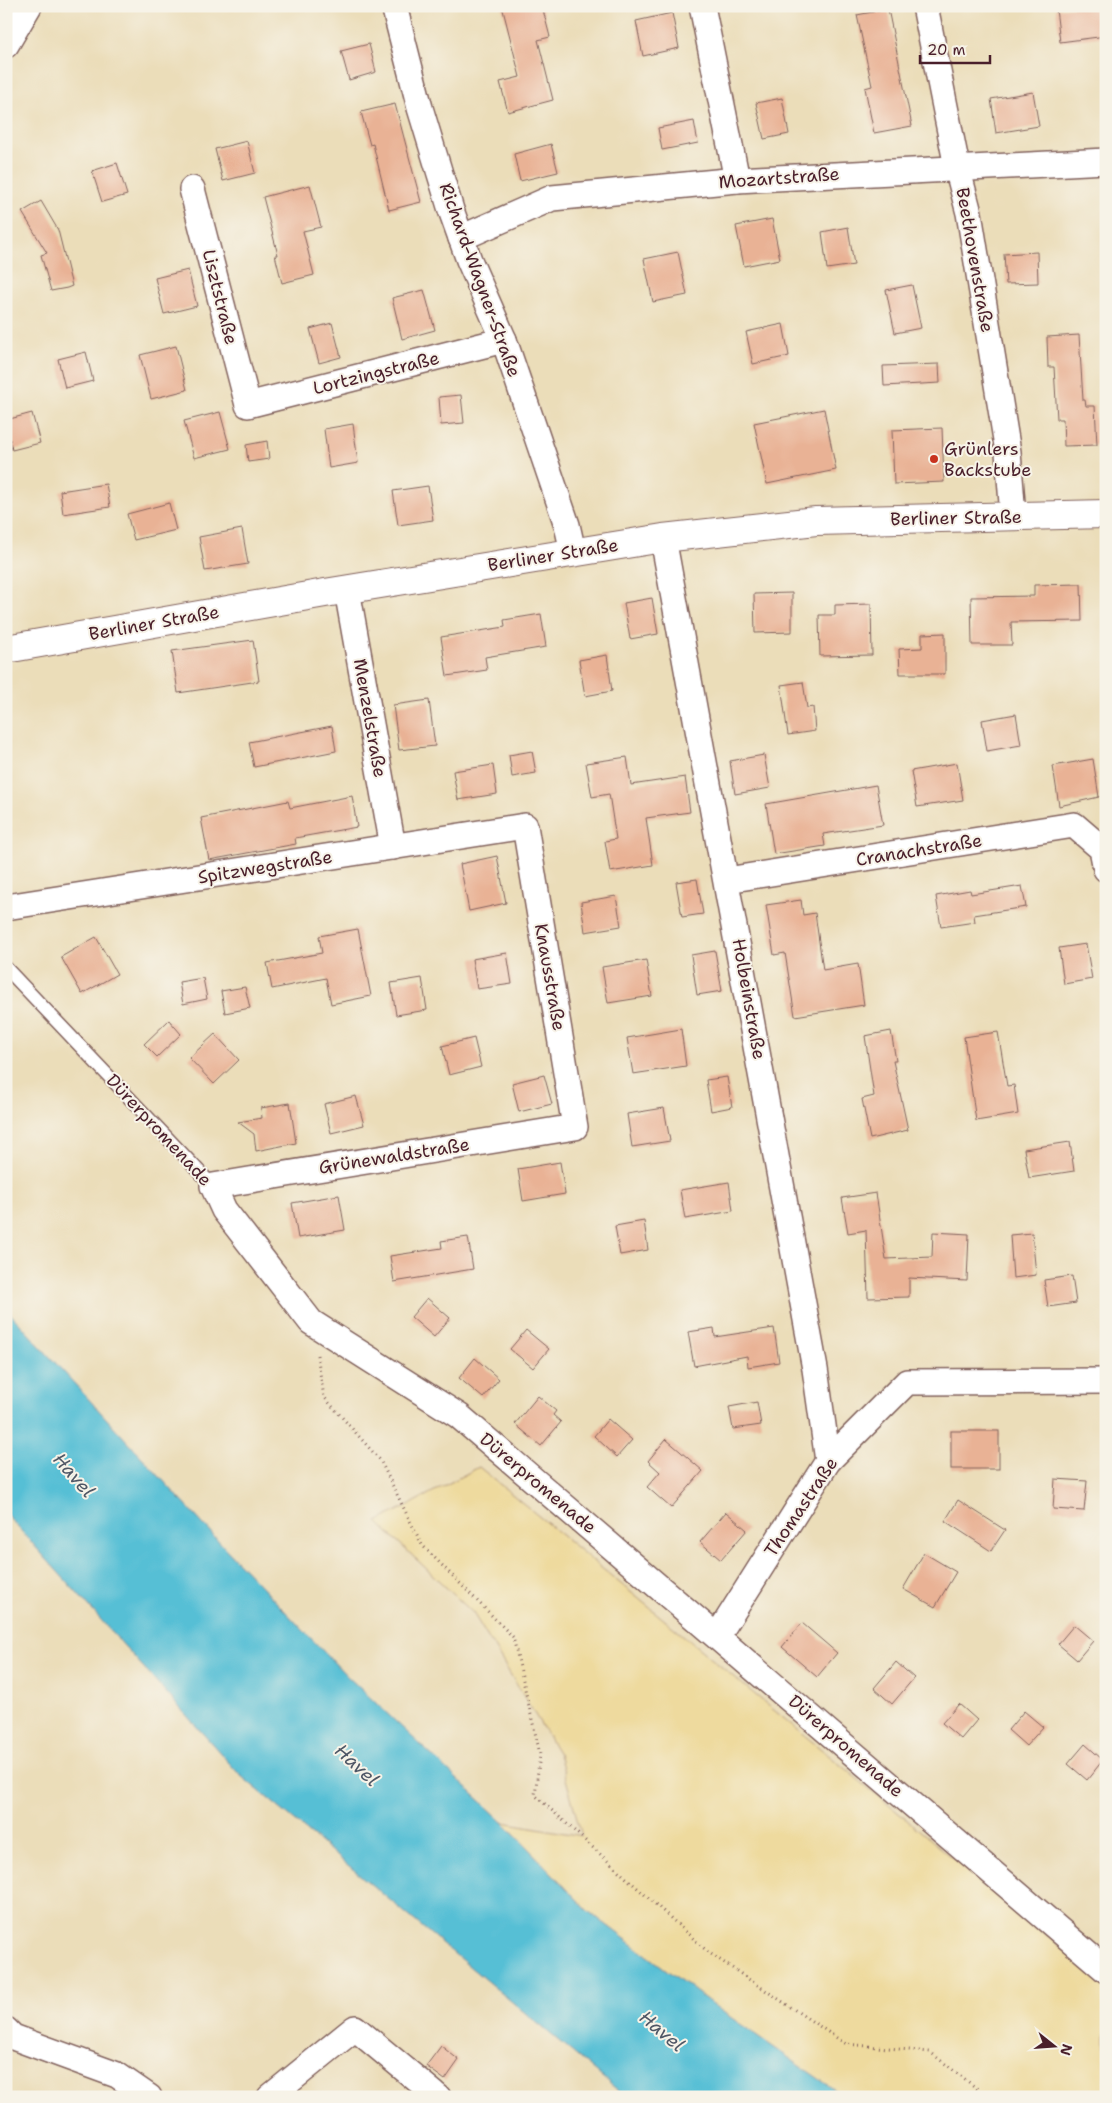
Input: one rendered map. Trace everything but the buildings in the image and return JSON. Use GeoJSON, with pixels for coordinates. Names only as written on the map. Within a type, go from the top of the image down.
{"type":"FeatureCollection","features":[{"type":"Feature","properties":{"kind":"main road","name":"Berliner Straße"},"geometry":{"type":"LineString","coordinates":[[6,649],[663,538],[816,521],[1106,514]]}},
{"type":"Feature","properties":{"kind":"street"},"geometry":{"type":"LineString","coordinates":[[6,45],[29,6]]}},
{"type":"Feature","properties":{"kind":"street","name":"Richard-Wagner-Straße"},"geometry":{"type":"LineString","coordinates":[[394,6],[420,108],[461,238],[504,340],[567,525],[573,552]]}},
{"type":"Feature","properties":{"kind":"street"},"geometry":{"type":"LineString","coordinates":[[702,6],[737,180]]}},
{"type":"Feature","properties":{"kind":"street","name":"Beethovenstraße"},"geometry":{"type":"LineString","coordinates":[[924,6],[957,167],[969,213],[1008,452],[1013,516]]}},
{"type":"Feature","properties":{"kind":"street","name":"Mozartstraße"},"geometry":{"type":"LineString","coordinates":[[461,238],[552,198],[737,180],[957,167],[1106,161]]}},
{"type":"Feature","properties":{"kind":"street","name":"Lisztstraße"},"geometry":{"type":"LineString","coordinates":[[192,189],[248,405]]}},
{"type":"Feature","properties":{"kind":"street","name":"Lortzingstraße"},"geometry":{"type":"LineString","coordinates":[[248,405],[504,340]]}},
{"type":"Feature","properties":{"kind":"street","name":"Holbeinstraße"},"geometry":{"type":"LineString","coordinates":[[663,538],[728,880],[815,1369],[828,1461]]}},
{"type":"Feature","properties":{"kind":"street","name":"Menzelstraße"},"geometry":{"type":"LineString","coordinates":[[347,590],[393,847]]}},
{"type":"Feature","properties":{"kind":"street","name":"Cranachstraße"},"geometry":{"type":"LineString","coordinates":[[728,880],[1074,825],[1104,859]]}},
{"type":"Feature","properties":{"kind":"street","name":"Spitzwegstraße"},"geometry":{"type":"LineString","coordinates":[[6,907],[525,826]]}},
{"type":"Feature","properties":{"kind":"street","name":"Knausstraße"},"geometry":{"type":"LineString","coordinates":[[525,826],[575,1127]]}},
{"type":"Feature","properties":{"kind":"street","name":"Grünewaldstraße"},"geometry":{"type":"LineString","coordinates":[[213,1186],[575,1127]]}},
{"type":"Feature","properties":{"kind":"street","name":"Dürerpromenade"},"geometry":{"type":"LineString","coordinates":[[213,1186],[224,1210],[311,1322],[459,1416],[718,1635],[1106,1970]]}},
{"type":"Feature","properties":{"kind":"street","name":"Thomastraße"},"geometry":{"type":"LineString","coordinates":[[718,1635],[828,1461],[907,1382],[1106,1381]]}},
{"type":"Feature","properties":{"kind":"street"},"geometry":{"type":"LineString","coordinates":[[270,2097],[355,2028],[438,2097]]}},
{"type":"Feature","properties":{"kind":"street"},"geometry":{"type":"LineString","coordinates":[[6,2030],[13,2037],[117,2075],[149,2097]]}},
{"type":"Feature","properties":{"kind":"lane","name":"Dürerpromenade"},"geometry":{"type":"LineString","coordinates":[[6,968],[213,1186]]}},
{"type":"Feature","properties":{"kind":"path"},"geometry":{"type":"LineString","coordinates":[[311,1322],[324,1397],[380,1460],[422,1545],[513,1637],[540,1754],[535,1795],[708,1952],[805,2017],[846,2044],[930,2052],[988,2097]]}},
{"type":"Feature","properties":{"kind":"sand"},"geometry":{"type":"Polygon","coordinates":[[[479,1467],[1106,1984],[1106,2097],[845,2097],[720,2010],[588,1911],[503,1822],[582,1836],[559,1754],[473,1613],[377,1522],[479,1467]]]}},
{"type":"Feature","properties":{"kind":"water","name":"Havel"},"geometry":{"type":"Polygon","coordinates":[[[6,1309],[236,1560],[347,1676],[503,1822],[588,1911],[720,2010],[845,2097],[626,2097],[240,1775],[6,1514],[6,1309]]]}},
{"type":"Feature","properties":{"kind":"place","name":"Grünlers Backstube"},"geometry":{"type":"Point","coordinates":[934,459]}}]}
